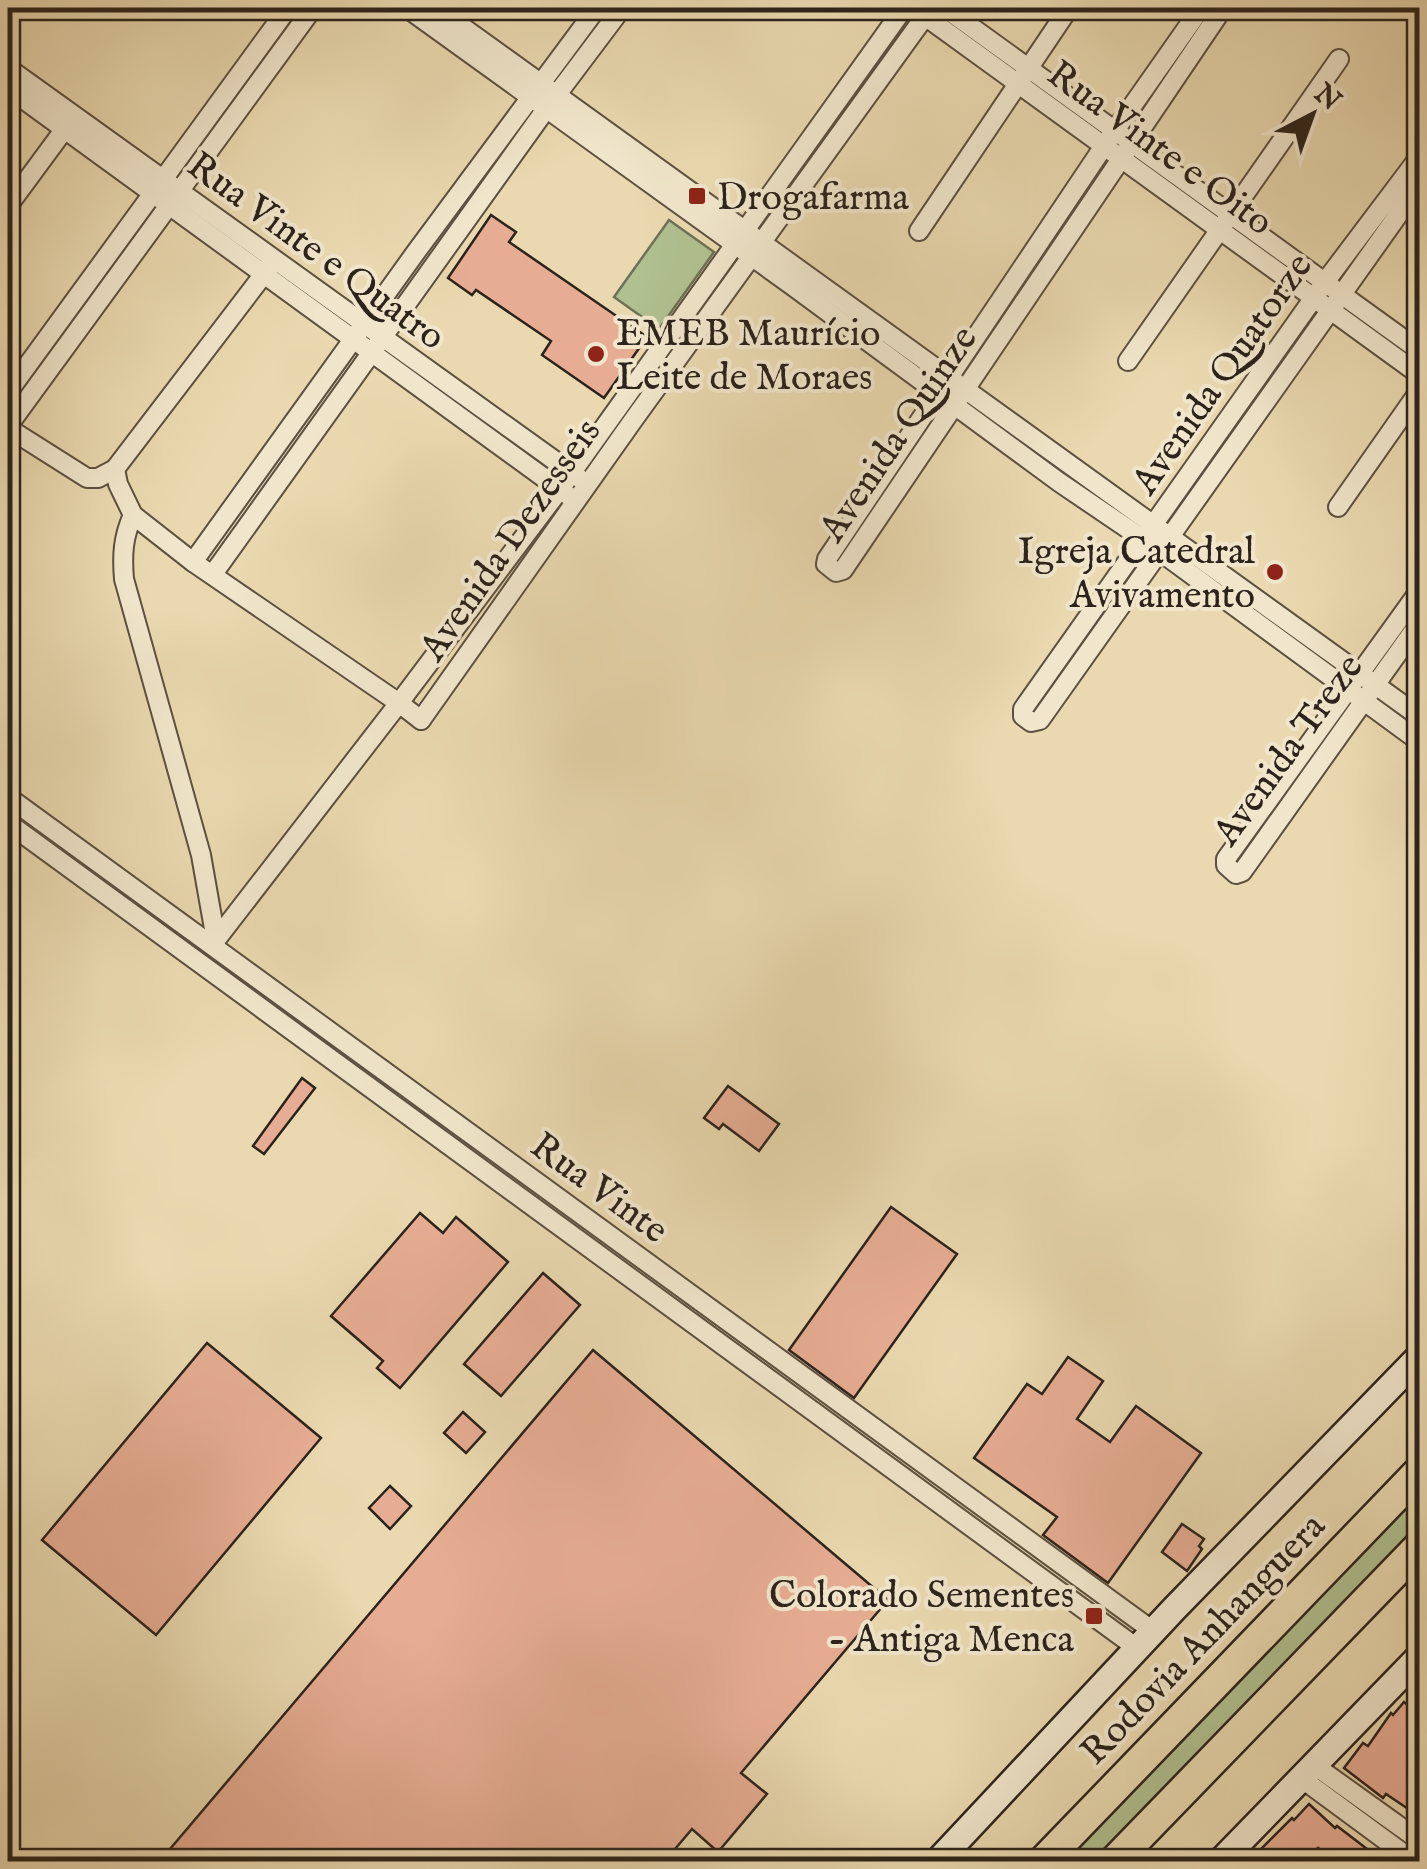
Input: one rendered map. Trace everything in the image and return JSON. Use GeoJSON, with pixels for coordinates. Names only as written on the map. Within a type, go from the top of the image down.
{"type":"FeatureCollection","features":[{"type":"Feature","properties":{"kind":"highway","name":"Rodovia Anhanguera"},"geometry":{"type":"LineString","coordinates":[[1043,1862],[1420,1471]]}},
{"type":"Feature","properties":{"kind":"highway"},"geometry":{"type":"LineString","coordinates":[[1114,1862],[1420,1546]]}},
{"type":"Feature","properties":{"kind":"main road"},"geometry":{"type":"LineString","coordinates":[[936,1862],[1145,1639],[1420,1356]]}},
{"type":"Feature","properties":{"kind":"main road"},"geometry":{"type":"LineString","coordinates":[[1220,1862],[1420,1656]]}},
{"type":"Feature","properties":{"kind":"street"},"geometry":{"type":"LineString","coordinates":[[8,392],[288,8]]}},
{"type":"Feature","properties":{"kind":"street"},"geometry":{"type":"LineString","coordinates":[[274,259],[115,469],[98,478],[88,478],[8,427],[313,8]]}},
{"type":"Feature","properties":{"kind":"street"},"geometry":{"type":"LineString","coordinates":[[406,8],[544,96]]}},
{"type":"Feature","properties":{"kind":"street"},"geometry":{"type":"LineString","coordinates":[[436,8],[544,96],[952,392],[1156,537],[1368,677],[1420,716]]}},
{"type":"Feature","properties":{"kind":"street"},"geometry":{"type":"LineString","coordinates":[[213,574],[382,336],[544,96],[597,8]]}},
{"type":"Feature","properties":{"kind":"street"},"geometry":{"type":"LineString","coordinates":[[193,562],[364,324],[544,96],[622,8]]}},
{"type":"Feature","properties":{"kind":"street","name":"Avenida Dezesseis"},"geometry":{"type":"LineString","coordinates":[[214,942],[572,473],[904,8]]}},
{"type":"Feature","properties":{"kind":"street","name":"Rua Vinte e Oito"},"geometry":{"type":"LineString","coordinates":[[946,8],[1024,76]]}},
{"type":"Feature","properties":{"kind":"street"},"geometry":{"type":"LineString","coordinates":[[919,231],[1069,8]]}},
{"type":"Feature","properties":{"kind":"street","name":"Avenida Quinze"},"geometry":{"type":"LineString","coordinates":[[1201,8],[1110,138],[952,392],[843,570],[830,569],[827,559],[952,392],[1127,151],[1223,8]]}},
{"type":"Feature","properties":{"kind":"street","name":"Avenida Dezesseis"},"geometry":{"type":"LineString","coordinates":[[421,720],[758,250],[924,10]]}},
{"type":"Feature","properties":{"kind":"street","name":"Rua Vinte e Oito"},"geometry":{"type":"LineString","coordinates":[[924,10],[1024,76],[1336,302],[1420,351]]}},
{"type":"Feature","properties":{"kind":"street"},"geometry":{"type":"LineString","coordinates":[[1128,362],[1339,60]]}},
{"type":"Feature","properties":{"kind":"street","name":"Rua Vinte e Quatro"},"geometry":{"type":"LineString","coordinates":[[8,68],[263,275],[576,501]]}},
{"type":"Feature","properties":{"kind":"street","name":"Rua Vinte e Quatro"},"geometry":{"type":"LineString","coordinates":[[8,88],[64,130],[158,187]]}},
{"type":"Feature","properties":{"kind":"street"},"geometry":{"type":"LineString","coordinates":[[8,206],[64,130]]}},
{"type":"Feature","properties":{"kind":"street","name":"Avenida Quatorze"},"geometry":{"type":"LineString","coordinates":[[1099,620],[1023,709],[1023,716],[1031,722],[1040,720],[1099,620],[1319,290],[1420,156]]}},
{"type":"Feature","properties":{"kind":"street","name":"Avenida Quatorze"},"geometry":{"type":"LineString","coordinates":[[1156,537],[1336,302],[1420,184]]}},
{"type":"Feature","properties":{"kind":"street","name":"Rua Vinte e Quatro"},"geometry":{"type":"LineString","coordinates":[[174,199],[274,259],[588,484]]}},
{"type":"Feature","properties":{"kind":"street","name":"Rua Vinte e Oito"},"geometry":{"type":"LineString","coordinates":[[1336,302],[1420,375]]}},
{"type":"Feature","properties":{"kind":"street"},"geometry":{"type":"LineString","coordinates":[[1338,507],[1420,390]]}},
{"type":"Feature","properties":{"kind":"street"},"geometry":{"type":"LineString","coordinates":[[115,469],[133,515],[193,562],[421,720]]}},
{"type":"Feature","properties":{"kind":"street"},"geometry":{"type":"LineString","coordinates":[[133,515],[124,533],[124,579],[201,855],[214,942]]}},
{"type":"Feature","properties":{"kind":"street"},"geometry":{"type":"LineString","coordinates":[[1156,537],[1420,742]]}},
{"type":"Feature","properties":{"kind":"street","name":"Avenida Treze"},"geometry":{"type":"LineString","coordinates":[[1368,677],[1420,590]]}},
{"type":"Feature","properties":{"kind":"street","name":"Avenida Treze"},"geometry":{"type":"LineString","coordinates":[[1355,694],[1242,872],[1236,874],[1226,865],[1226,859],[1368,677],[1420,622]]}},
{"type":"Feature","properties":{"kind":"street"},"geometry":{"type":"LineString","coordinates":[[374,733],[421,720]]}},
{"type":"Feature","properties":{"kind":"street","name":"Rua Vinte"},"geometry":{"type":"LineString","coordinates":[[8,797],[214,942],[1145,1639]]}},
{"type":"Feature","properties":{"kind":"street","name":"Rua Vinte"},"geometry":{"type":"LineString","coordinates":[[8,823],[1145,1639]]}},
{"type":"Feature","properties":{"kind":"street"},"geometry":{"type":"LineString","coordinates":[[1308,1771],[1420,1841]]}},
{"type":"Feature","properties":{"kind":"street"},"geometry":{"type":"LineString","coordinates":[[1308,1771],[1415,1862]]}},
{"type":"Feature","properties":{"kind":"green space"},"geometry":{"type":"Polygon","coordinates":[[[669,220],[714,252],[659,329],[614,297],[669,220]]]}},
{"type":"Feature","properties":{"kind":"green space"},"geometry":{"type":"Polygon","coordinates":[[[1419,1487],[1419,1526],[1094,1861],[1056,1862],[1419,1487]]]}},
{"type":"Feature","properties":{"kind":"building"},"geometry":{"type":"Polygon","coordinates":[[[491,215],[516,232],[509,242],[647,337],[604,398],[542,355],[551,341],[476,290],[472,295],[448,278],[491,215]]]}},
{"type":"Feature","properties":{"kind":"building"},"geometry":{"type":"Polygon","coordinates":[[[302,1078],[315,1088],[264,1154],[253,1146],[302,1078]]]}},
{"type":"Feature","properties":{"kind":"building"},"geometry":{"type":"Polygon","coordinates":[[[728,1086],[779,1124],[759,1151],[723,1124],[719,1129],[704,1118],[728,1086]]]}},
{"type":"Feature","properties":{"kind":"building"},"geometry":{"type":"Polygon","coordinates":[[[891,1207],[957,1254],[854,1398],[789,1350],[891,1207]]]}},
{"type":"Feature","properties":{"kind":"building"},"geometry":{"type":"Polygon","coordinates":[[[420,1213],[443,1233],[456,1217],[508,1262],[400,1388],[377,1368],[383,1361],[331,1316],[420,1213]]]}},
{"type":"Feature","properties":{"kind":"building"},"geometry":{"type":"Polygon","coordinates":[[[543,1273],[580,1305],[501,1396],[464,1364],[543,1273]]]}},
{"type":"Feature","properties":{"kind":"building"},"geometry":{"type":"Polygon","coordinates":[[[207,1343],[321,1438],[156,1635],[42,1540],[207,1343]]]}},
{"type":"Feature","properties":{"kind":"building"},"geometry":{"type":"Polygon","coordinates":[[[593,1350],[888,1600],[741,1773],[767,1794],[718,1852],[692,1829],[664,1862],[159,1862],[593,1350]]]}},
{"type":"Feature","properties":{"kind":"building"},"geometry":{"type":"Polygon","coordinates":[[[1068,1357],[1103,1381],[1077,1419],[1110,1442],[1136,1406],[1201,1453],[1108,1583],[1043,1535],[1057,1517],[974,1458],[1027,1384],[1042,1394],[1068,1357]]]}},
{"type":"Feature","properties":{"kind":"building"},"geometry":{"type":"Polygon","coordinates":[[[463,1412],[485,1432],[466,1453],[444,1433],[463,1412]]]}},
{"type":"Feature","properties":{"kind":"building"},"geometry":{"type":"Polygon","coordinates":[[[390,1486],[411,1506],[390,1529],[369,1508],[390,1486]]]}},
{"type":"Feature","properties":{"kind":"building"},"geometry":{"type":"Polygon","coordinates":[[[1182,1524],[1204,1539],[1187,1571],[1162,1552],[1182,1524]]]}},
{"type":"Feature","properties":{"kind":"building"},"geometry":{"type":"Polygon","coordinates":[[[1420,1694],[1420,1817],[1386,1794],[1383,1798],[1344,1768],[1363,1743],[1368,1746],[1391,1713],[1404,1702],[1410,1707],[1420,1694]]]}},
{"type":"Feature","properties":{"kind":"building"},"geometry":{"type":"Polygon","coordinates":[[[1309,1804],[1335,1828],[1384,1862],[1351,1862],[1342,1855],[1336,1862],[1318,1848],[1304,1862],[1248,1862],[1309,1804]]]}},
{"type":"Feature","properties":{"kind":"place","name":"Drogafarma"},"geometry":{"type":"Point","coordinates":[697,196]}},
{"type":"Feature","properties":{"kind":"place","name":"EMEB Maurício Leite de Moraes"},"geometry":{"type":"Point","coordinates":[596,354]}},
{"type":"Feature","properties":{"kind":"place","name":"Igreja Catedral Avivamento"},"geometry":{"type":"Point","coordinates":[1275,572]}},
{"type":"Feature","properties":{"kind":"place","name":"Colorado Sementes - Antiga Menca"},"geometry":{"type":"Point","coordinates":[1094,1616]}}]}
